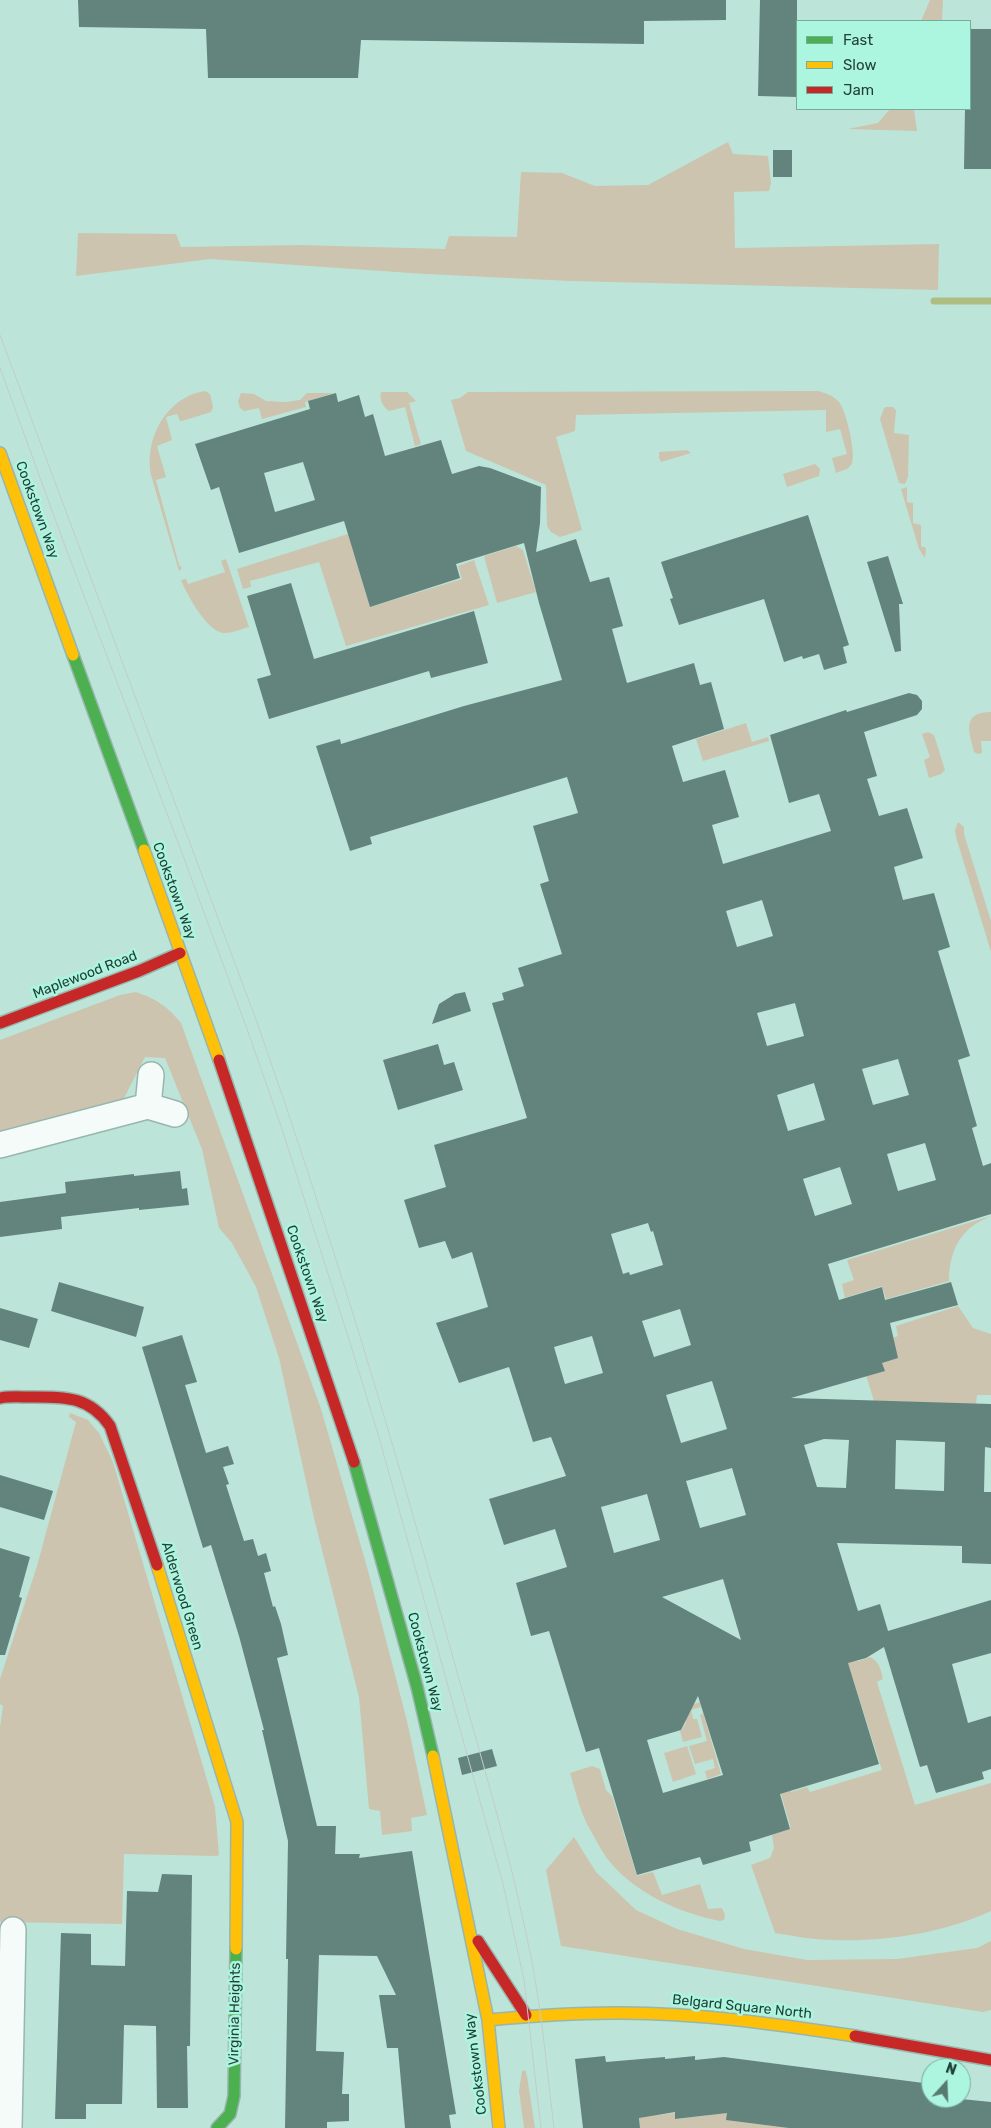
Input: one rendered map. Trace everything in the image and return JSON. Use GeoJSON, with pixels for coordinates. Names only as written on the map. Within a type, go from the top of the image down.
{"type":"FeatureCollection","features":[{"type":"Feature","properties":{"kind":"street","name":"Cookstown Way"},"geometry":{"type":"LineString","coordinates":[[0,453],[180,953],[297,1291],[353,1460],[417,1686],[434,1761],[488,2020],[499,2128]]}},
{"type":"Feature","properties":{"kind":"street","name":"Maplewood Road"},"geometry":{"type":"LineString","coordinates":[[0,1023],[139,971],[180,953]]}},
{"type":"Feature","properties":{"kind":"street"},"geometry":{"type":"LineString","coordinates":[[148,1106],[151,1075]]}},
{"type":"Feature","properties":{"kind":"street"},"geometry":{"type":"LineString","coordinates":[[0,1145],[148,1106],[175,1114]]}},
{"type":"Feature","properties":{"kind":"street","name":"Alderwood Green"},"geometry":{"type":"LineString","coordinates":[[0,1398],[64,1396],[87,1404],[104,1415],[110,1426],[142,1516],[237,1822],[236,1894]]}},
{"type":"Feature","properties":{"kind":"street","name":"Virginia Heights"},"geometry":{"type":"LineString","coordinates":[[217,2128],[226,2122],[231,2112],[234,2096],[236,1894]]}},
{"type":"Feature","properties":{"kind":"street"},"geometry":{"type":"LineString","coordinates":[[466,1921],[497,1973],[526,2015]]}},
{"type":"Feature","properties":{"kind":"street"},"geometry":{"type":"LineString","coordinates":[[9,2128],[13,1930]]}},
{"type":"Feature","properties":{"kind":"street","name":"Belgard Square North"},"geometry":{"type":"LineString","coordinates":[[488,2020],[557,2012],[636,2013],[742,2020],[991,2060]]}},
{"type":"Feature","properties":{"kind":"shaded area"},"geometry":{"type":"Polygon","coordinates":[[[930,0],[943,0],[942,20],[921,20],[930,0]]]}},
{"type":"Feature","properties":{"kind":"shaded area"},"geometry":{"type":"Polygon","coordinates":[[[889,110],[914,110],[917,131],[848,129],[878,123],[889,110]]]}},
{"type":"Feature","properties":{"kind":"shaded area"},"geometry":{"type":"Polygon","coordinates":[[[728,142],[733,154],[768,156],[771,183],[769,191],[734,192],[735,248],[939,244],[938,290],[571,281],[425,274],[210,259],[76,276],[78,233],[176,234],[181,247],[300,245],[445,249],[449,236],[517,237],[521,172],[562,173],[595,186],[648,185],[728,142]]]}},
{"type":"Feature","properties":{"kind":"shaded area"},"geometry":{"type":"Polygon","coordinates":[[[205,391],[210,394],[213,407],[211,412],[182,421],[180,421],[177,414],[166,417],[172,440],[157,446],[166,477],[156,480],[179,565],[182,568],[179,571],[151,475],[151,448],[155,434],[169,411],[191,395],[205,391]]]}},
{"type":"Feature","properties":{"kind":"shaded area"},"geometry":{"type":"Polygon","coordinates":[[[818,391],[830,395],[839,402],[845,414],[850,432],[853,450],[852,463],[847,468],[836,473],[832,458],[847,454],[840,429],[826,432],[826,410],[576,415],[575,431],[556,437],[582,530],[560,537],[551,532],[547,526],[546,485],[466,451],[451,400],[460,398],[468,392],[818,391]]]}},
{"type":"Feature","properties":{"kind":"shaded area"},"geometry":{"type":"Polygon","coordinates":[[[381,392],[407,392],[416,401],[409,403],[421,444],[415,446],[405,407],[389,411],[382,403],[381,392]]]}},
{"type":"Feature","properties":{"kind":"shaded area"},"geometry":{"type":"Polygon","coordinates":[[[241,393],[254,394],[266,401],[286,402],[300,400],[307,393],[334,393],[305,402],[306,407],[262,419],[259,408],[244,411],[240,408],[238,401],[241,393]]]}},
{"type":"Feature","properties":{"kind":"shaded area"},"geometry":{"type":"Polygon","coordinates":[[[886,407],[893,407],[896,410],[894,433],[909,435],[908,477],[905,484],[899,483],[880,419],[886,407]]]}},
{"type":"Feature","properties":{"kind":"shaded area"},"geometry":{"type":"Polygon","coordinates":[[[687,450],[691,453],[661,462],[659,458],[659,452],[687,450]]]}},
{"type":"Feature","properties":{"kind":"shaded area"},"geometry":{"type":"Polygon","coordinates":[[[815,464],[820,469],[819,476],[787,487],[783,474],[815,464]]]}},
{"type":"Feature","properties":{"kind":"shaded area"},"geometry":{"type":"Polygon","coordinates":[[[907,487],[907,502],[913,503],[913,523],[921,525],[921,546],[926,548],[925,558],[919,549],[901,489],[907,487]]]}},
{"type":"Feature","properties":{"kind":"shaded area"},"geometry":{"type":"Polygon","coordinates":[[[348,534],[370,607],[462,579],[458,566],[474,560],[489,605],[346,646],[319,562],[250,581],[251,587],[243,589],[237,569],[348,534]]]}},
{"type":"Feature","properties":{"kind":"shaded area"},"geometry":{"type":"Polygon","coordinates":[[[516,546],[523,550],[536,592],[497,603],[484,556],[516,546]]]}},
{"type":"Feature","properties":{"kind":"shaded area"},"geometry":{"type":"Polygon","coordinates":[[[226,559],[249,627],[225,633],[218,632],[198,612],[181,580],[186,579],[188,584],[225,572],[221,561],[226,559]]]}},
{"type":"Feature","properties":{"kind":"shaded area"},"geometry":{"type":"Polygon","coordinates":[[[991,712],[991,741],[981,741],[982,753],[978,754],[974,752],[969,724],[975,715],[991,712]]]}},
{"type":"Feature","properties":{"kind":"shaded area"},"geometry":{"type":"Polygon","coordinates":[[[746,723],[752,742],[768,737],[769,741],[703,761],[696,739],[746,723]]]}},
{"type":"Feature","properties":{"kind":"shaded area"},"geometry":{"type":"Polygon","coordinates":[[[928,732],[934,735],[945,770],[941,774],[929,778],[924,760],[930,757],[922,734],[928,732]]]}},
{"type":"Feature","properties":{"kind":"shaded area"},"geometry":{"type":"Polygon","coordinates":[[[958,822],[964,827],[964,834],[991,921],[991,952],[956,837],[955,830],[958,822]]]}},
{"type":"Feature","properties":{"kind":"shaded area"},"geometry":{"type":"Polygon","coordinates":[[[136,992],[162,1004],[181,1023],[321,1409],[367,1567],[407,1721],[427,1815],[411,1818],[412,1831],[382,1835],[380,1811],[369,1809],[359,1697],[314,1518],[279,1358],[256,1287],[232,1243],[219,1228],[202,1149],[165,1058],[145,1057],[123,1100],[117,1103],[0,1132],[0,1040],[120,995],[136,992]]]}},
{"type":"Feature","properties":{"kind":"shaded area"},"geometry":{"type":"Polygon","coordinates":[[[991,1216],[970,1228],[959,1241],[950,1264],[949,1281],[886,1299],[882,1286],[845,1298],[842,1284],[854,1280],[847,1260],[991,1216]]]}},
{"type":"Feature","properties":{"kind":"shaded area"},"geometry":{"type":"Polygon","coordinates":[[[958,1306],[973,1328],[991,1334],[991,1395],[977,1395],[976,1404],[874,1401],[858,1349],[898,1336],[896,1326],[958,1306]]]}},
{"type":"Feature","properties":{"kind":"shaded area"},"geometry":{"type":"Polygon","coordinates":[[[70,1413],[88,1420],[99,1433],[113,1462],[215,1807],[219,1855],[124,1854],[122,1924],[0,1922],[0,1727],[3,1706],[0,1704],[0,1679],[37,1566],[76,1422],[69,1417],[70,1413]]]}},
{"type":"Feature","properties":{"kind":"shaded area"},"geometry":{"type":"Polygon","coordinates":[[[870,1657],[878,1663],[881,1672],[883,1679],[877,1682],[915,1805],[991,1783],[991,1911],[953,1925],[893,1938],[825,1940],[775,1933],[751,1865],[770,1858],[774,1848],[772,1835],[791,1828],[747,1680],[761,1693],[791,1792],[807,1787],[810,1792],[882,1770],[849,1667],[808,1662],[859,1661],[870,1657]]]}},
{"type":"Feature","properties":{"kind":"shaded area"},"geometry":{"type":"Polygon","coordinates":[[[700,1702],[701,1707],[691,1710],[693,1719],[697,1719],[702,1737],[683,1742],[680,1731],[686,1722],[683,1710],[685,1707],[700,1702]]]}},
{"type":"Feature","properties":{"kind":"shaded area"},"geometry":{"type":"Polygon","coordinates":[[[703,1713],[721,1774],[707,1779],[705,1771],[715,1768],[713,1759],[695,1764],[689,1746],[707,1741],[700,1715],[703,1713]]]}},
{"type":"Feature","properties":{"kind":"shaded area"},"geometry":{"type":"Polygon","coordinates":[[[687,1746],[696,1774],[673,1782],[664,1753],[687,1746]]]}},
{"type":"Feature","properties":{"kind":"shaded area"},"geometry":{"type":"Polygon","coordinates":[[[592,1766],[600,1769],[606,1790],[612,1796],[637,1876],[653,1872],[662,1895],[700,1884],[708,1909],[722,1908],[725,1915],[724,1920],[720,1921],[689,1913],[657,1899],[629,1881],[606,1857],[587,1824],[579,1805],[570,1773],[592,1766]]]}},
{"type":"Feature","properties":{"kind":"shaded area"},"geometry":{"type":"Polygon","coordinates":[[[574,1837],[596,1872],[636,1910],[677,1929],[744,1949],[807,1960],[897,1959],[977,1948],[991,1941],[991,2010],[983,2012],[561,1946],[546,1870],[574,1837]]]}},
{"type":"Feature","properties":{"kind":"shaded area"},"geometry":{"type":"Polygon","coordinates":[[[525,2070],[535,2128],[524,2128],[519,2091],[522,2071],[525,2070]]]}},
{"type":"Feature","properties":{"kind":"shaded area"},"geometry":{"type":"Polygon","coordinates":[[[656,2103],[657,2115],[675,2113],[676,2119],[710,2115],[718,2108],[789,2128],[640,2128],[639,2113],[656,2103]]]}},
{"type":"Feature","properties":{"kind":"building"},"geometry":{"type":"Polygon","coordinates":[[[78,0],[726,0],[726,20],[644,21],[644,44],[361,40],[358,78],[208,78],[206,29],[79,27],[78,0]]]}},
{"type":"Feature","properties":{"kind":"building"},"geometry":{"type":"Polygon","coordinates":[[[760,0],[797,0],[796,97],[758,96],[760,0]]]}},
{"type":"Feature","properties":{"kind":"building"},"geometry":{"type":"Polygon","coordinates":[[[971,29],[991,29],[991,169],[964,169],[965,110],[971,110],[971,29]]]}},
{"type":"Feature","properties":{"kind":"building"},"geometry":{"type":"Polygon","coordinates":[[[773,150],[792,150],[792,177],[773,177],[773,150]]]}},
{"type":"Feature","properties":{"kind":"building"},"geometry":{"type":"Polygon","coordinates":[[[336,393],[338,402],[359,395],[365,417],[373,414],[385,456],[441,440],[452,474],[479,466],[490,468],[541,487],[540,523],[536,552],[576,539],[590,582],[609,577],[623,626],[612,629],[627,683],[694,663],[700,685],[711,682],[724,729],[672,746],[683,782],[725,770],[739,817],[712,825],[723,864],[831,831],[819,794],[789,803],[770,735],[846,710],[847,712],[909,693],[917,695],[922,701],[922,709],[917,715],[864,732],[877,776],[867,779],[879,816],[907,808],[923,858],[894,867],[903,900],[934,893],[950,947],[938,951],[970,1056],[958,1060],[977,1126],[972,1128],[983,1166],[991,1163],[991,1214],[828,1264],[839,1300],[882,1287],[885,1300],[951,1282],[958,1305],[890,1323],[898,1358],[882,1363],[885,1371],[791,1398],[991,1404],[991,1448],[985,1447],[984,1492],[991,1492],[991,1564],[962,1563],[962,1546],[837,1543],[858,1611],[880,1604],[888,1631],[991,1600],[991,1653],[952,1664],[968,1723],[991,1716],[991,1769],[982,1772],[984,1779],[936,1793],[927,1765],[920,1767],[884,1647],[866,1658],[848,1663],[879,1764],[780,1794],[790,1829],[749,1842],[751,1851],[703,1865],[700,1857],[637,1875],[599,1748],[586,1752],[549,1631],[531,1636],[516,1583],[567,1567],[555,1529],[504,1545],[489,1499],[566,1476],[551,1437],[533,1442],[509,1367],[459,1383],[436,1323],[488,1307],[472,1252],[452,1259],[445,1241],[419,1248],[404,1200],[446,1187],[434,1145],[527,1118],[492,1003],[504,1000],[502,993],[524,986],[518,968],[562,954],[540,884],[549,881],[533,826],[578,813],[567,777],[370,837],[372,844],[350,851],[316,746],[340,739],[341,744],[464,706],[562,680],[539,603],[524,543],[456,564],[460,578],[370,607],[344,521],[239,553],[219,487],[211,490],[195,444],[310,409],[308,401],[336,393]],[[303,462],[264,473],[275,512],[315,500],[303,462]],[[762,900],[726,911],[737,947],[773,936],[762,900]],[[795,1003],[757,1013],[767,1046],[804,1036],[795,1003]],[[898,1059],[862,1069],[873,1105],[909,1095],[898,1059]],[[814,1083],[777,1095],[788,1131],[825,1120],[814,1083]],[[925,1143],[887,1154],[898,1191],[936,1180],[925,1143]],[[840,1167],[803,1179],[815,1216],[852,1204],[840,1167]],[[648,1223],[611,1234],[623,1274],[629,1272],[630,1275],[663,1265],[653,1231],[651,1232],[648,1223]],[[680,1309],[642,1321],[654,1357],[691,1345],[680,1309]],[[592,1336],[554,1347],[565,1384],[603,1373],[592,1336]],[[712,1381],[666,1395],[681,1443],[727,1429],[712,1381]],[[824,1439],[804,1445],[817,1487],[846,1488],[849,1440],[824,1439]],[[896,1440],[895,1489],[944,1491],[945,1442],[896,1440]],[[732,1468],[686,1481],[700,1528],[746,1515],[732,1468]],[[647,1494],[601,1507],[614,1553],[660,1540],[647,1494]],[[723,1579],[662,1597],[741,1640],[723,1579]],[[698,1696],[681,1730],[647,1740],[663,1793],[723,1775],[698,1696]]]}},
{"type":"Feature","properties":{"kind":"building"},"geometry":{"type":"Polygon","coordinates":[[[808,515],[849,645],[843,647],[847,663],[824,670],[819,654],[803,659],[802,656],[784,662],[764,599],[679,625],[670,599],[673,598],[661,562],[808,515]]]}},
{"type":"Feature","properties":{"kind":"building"},"geometry":{"type":"Polygon","coordinates":[[[888,556],[903,604],[899,604],[901,651],[895,652],[867,562],[888,556]]]}},
{"type":"Feature","properties":{"kind":"building"},"geometry":{"type":"Polygon","coordinates":[[[291,583],[314,659],[474,611],[488,663],[431,678],[429,671],[269,719],[257,679],[271,675],[247,596],[291,583]]]}},
{"type":"Feature","properties":{"kind":"building"},"geometry":{"type":"Polygon","coordinates":[[[465,992],[471,1011],[432,1024],[439,1004],[455,994],[465,992]]]}},
{"type":"Feature","properties":{"kind":"building"},"geometry":{"type":"Polygon","coordinates":[[[438,1044],[444,1065],[454,1062],[463,1090],[398,1110],[383,1060],[438,1044]]]}},
{"type":"Feature","properties":{"kind":"building"},"geometry":{"type":"Polygon","coordinates":[[[180,1171],[182,1189],[187,1188],[189,1205],[139,1210],[139,1208],[61,1217],[62,1229],[0,1237],[0,1202],[66,1193],[65,1182],[180,1171]]]}},
{"type":"Feature","properties":{"kind":"building"},"geometry":{"type":"Polygon","coordinates":[[[59,1282],[144,1307],[136,1337],[51,1311],[59,1282]]]}},
{"type":"Feature","properties":{"kind":"building"},"geometry":{"type":"Polygon","coordinates":[[[0,1308],[38,1319],[29,1348],[0,1340],[0,1308]]]}},
{"type":"Feature","properties":{"kind":"building"},"geometry":{"type":"Polygon","coordinates":[[[182,1335],[197,1382],[185,1385],[206,1453],[228,1446],[234,1464],[223,1467],[229,1484],[226,1485],[244,1541],[253,1539],[258,1556],[266,1553],[271,1571],[264,1573],[273,1607],[275,1606],[281,1624],[288,1655],[277,1658],[317,1826],[336,1826],[335,1854],[360,1854],[359,1858],[412,1851],[456,2114],[449,2115],[451,2128],[405,2128],[398,2048],[387,2048],[379,1995],[396,1995],[377,1956],[319,1955],[316,2051],[344,2052],[342,2094],[349,2094],[349,2121],[327,2122],[327,2128],[285,2128],[288,1841],[262,1730],[264,1730],[239,1636],[211,1545],[203,1548],[142,1347],[182,1335]]]}},
{"type":"Feature","properties":{"kind":"building"},"geometry":{"type":"Polygon","coordinates":[[[0,1475],[53,1491],[44,1520],[0,1507],[0,1475]]]}},
{"type":"Feature","properties":{"kind":"building"},"geometry":{"type":"Polygon","coordinates":[[[0,1548],[30,1557],[19,1597],[22,1598],[5,1655],[0,1655],[0,1548]]]}},
{"type":"Feature","properties":{"kind":"building"},"geometry":{"type":"Polygon","coordinates":[[[492,1749],[497,1766],[462,1775],[458,1758],[492,1749]]]}},
{"type":"Feature","properties":{"kind":"building"},"geometry":{"type":"Polygon","coordinates":[[[162,1874],[192,1875],[190,2046],[187,2046],[188,2108],[157,2108],[156,2026],[124,2025],[122,2104],[86,2104],[86,2119],[55,2119],[61,1933],[91,1934],[91,1965],[125,1966],[127,1891],[158,1892],[162,1874]]]}},
{"type":"Feature","properties":{"kind":"building"},"geometry":{"type":"Polygon","coordinates":[[[605,2056],[606,2062],[665,2057],[665,2059],[695,2056],[695,2060],[724,2057],[921,2083],[921,2108],[971,2108],[971,2100],[991,2102],[991,2128],[789,2128],[726,2120],[727,2113],[675,2119],[675,2112],[639,2118],[640,2128],[583,2128],[575,2059],[605,2056]]]}},
{"type":"Feature","properties":{"kind":"waterway"},"geometry":{"type":"LineString","coordinates":[[934,301],[991,301]]}},
{"type":"Feature","properties":{"kind":"tram line"},"geometry":{"type":"LineString","coordinates":[[0,335],[258,1025],[309,1175],[357,1326],[424,1553],[512,1874],[535,1978],[554,2128]]}},
{"type":"Feature","properties":{"kind":"tram line"},"geometry":{"type":"LineString","coordinates":[[0,368],[247,1029],[281,1126],[351,1346],[378,1434],[503,1884],[524,1980],[541,2128]]}},
{"type":"Feature","properties":{"kind":"traffic: fast"},"geometry":{"type":"LineString","coordinates":[[73,655],[144,850]]}},
{"type":"Feature","properties":{"kind":"traffic: fast"},"geometry":{"type":"LineString","coordinates":[[354,1462],[417,1687],[433,1756]]}},
{"type":"Feature","properties":{"kind":"traffic: fast"},"geometry":{"type":"LineString","coordinates":[[217,2128],[230,2114],[234,2096],[236,1949]]}},
{"type":"Feature","properties":{"kind":"traffic: slow"},"geometry":{"type":"LineString","coordinates":[[0,453],[73,655]]}},
{"type":"Feature","properties":{"kind":"traffic: slow"},"geometry":{"type":"LineString","coordinates":[[144,850],[219,1060]]}},
{"type":"Feature","properties":{"kind":"traffic: slow"},"geometry":{"type":"LineString","coordinates":[[157,1565],[237,1822],[236,1949]]}},
{"type":"Feature","properties":{"kind":"traffic: slow"},"geometry":{"type":"LineString","coordinates":[[433,1756],[488,2020],[499,2128]]}},
{"type":"Feature","properties":{"kind":"traffic: slow"},"geometry":{"type":"LineString","coordinates":[[488,2020],[582,2014],[674,2014],[765,2023],[855,2036]]}},
{"type":"Feature","properties":{"kind":"traffic: jam"},"geometry":{"type":"LineString","coordinates":[[0,1023],[139,971],[180,953]]}},
{"type":"Feature","properties":{"kind":"traffic: jam"},"geometry":{"type":"LineString","coordinates":[[219,1060],[354,1462]]}},
{"type":"Feature","properties":{"kind":"traffic: jam"},"geometry":{"type":"LineString","coordinates":[[0,1398],[65,1398],[85,1404],[102,1416],[110,1426],[157,1565]]}},
{"type":"Feature","properties":{"kind":"traffic: jam"},"geometry":{"type":"LineString","coordinates":[[478,1941],[526,2015]]}},
{"type":"Feature","properties":{"kind":"traffic: jam"},"geometry":{"type":"LineString","coordinates":[[855,2036],[991,2060]]}}]}
